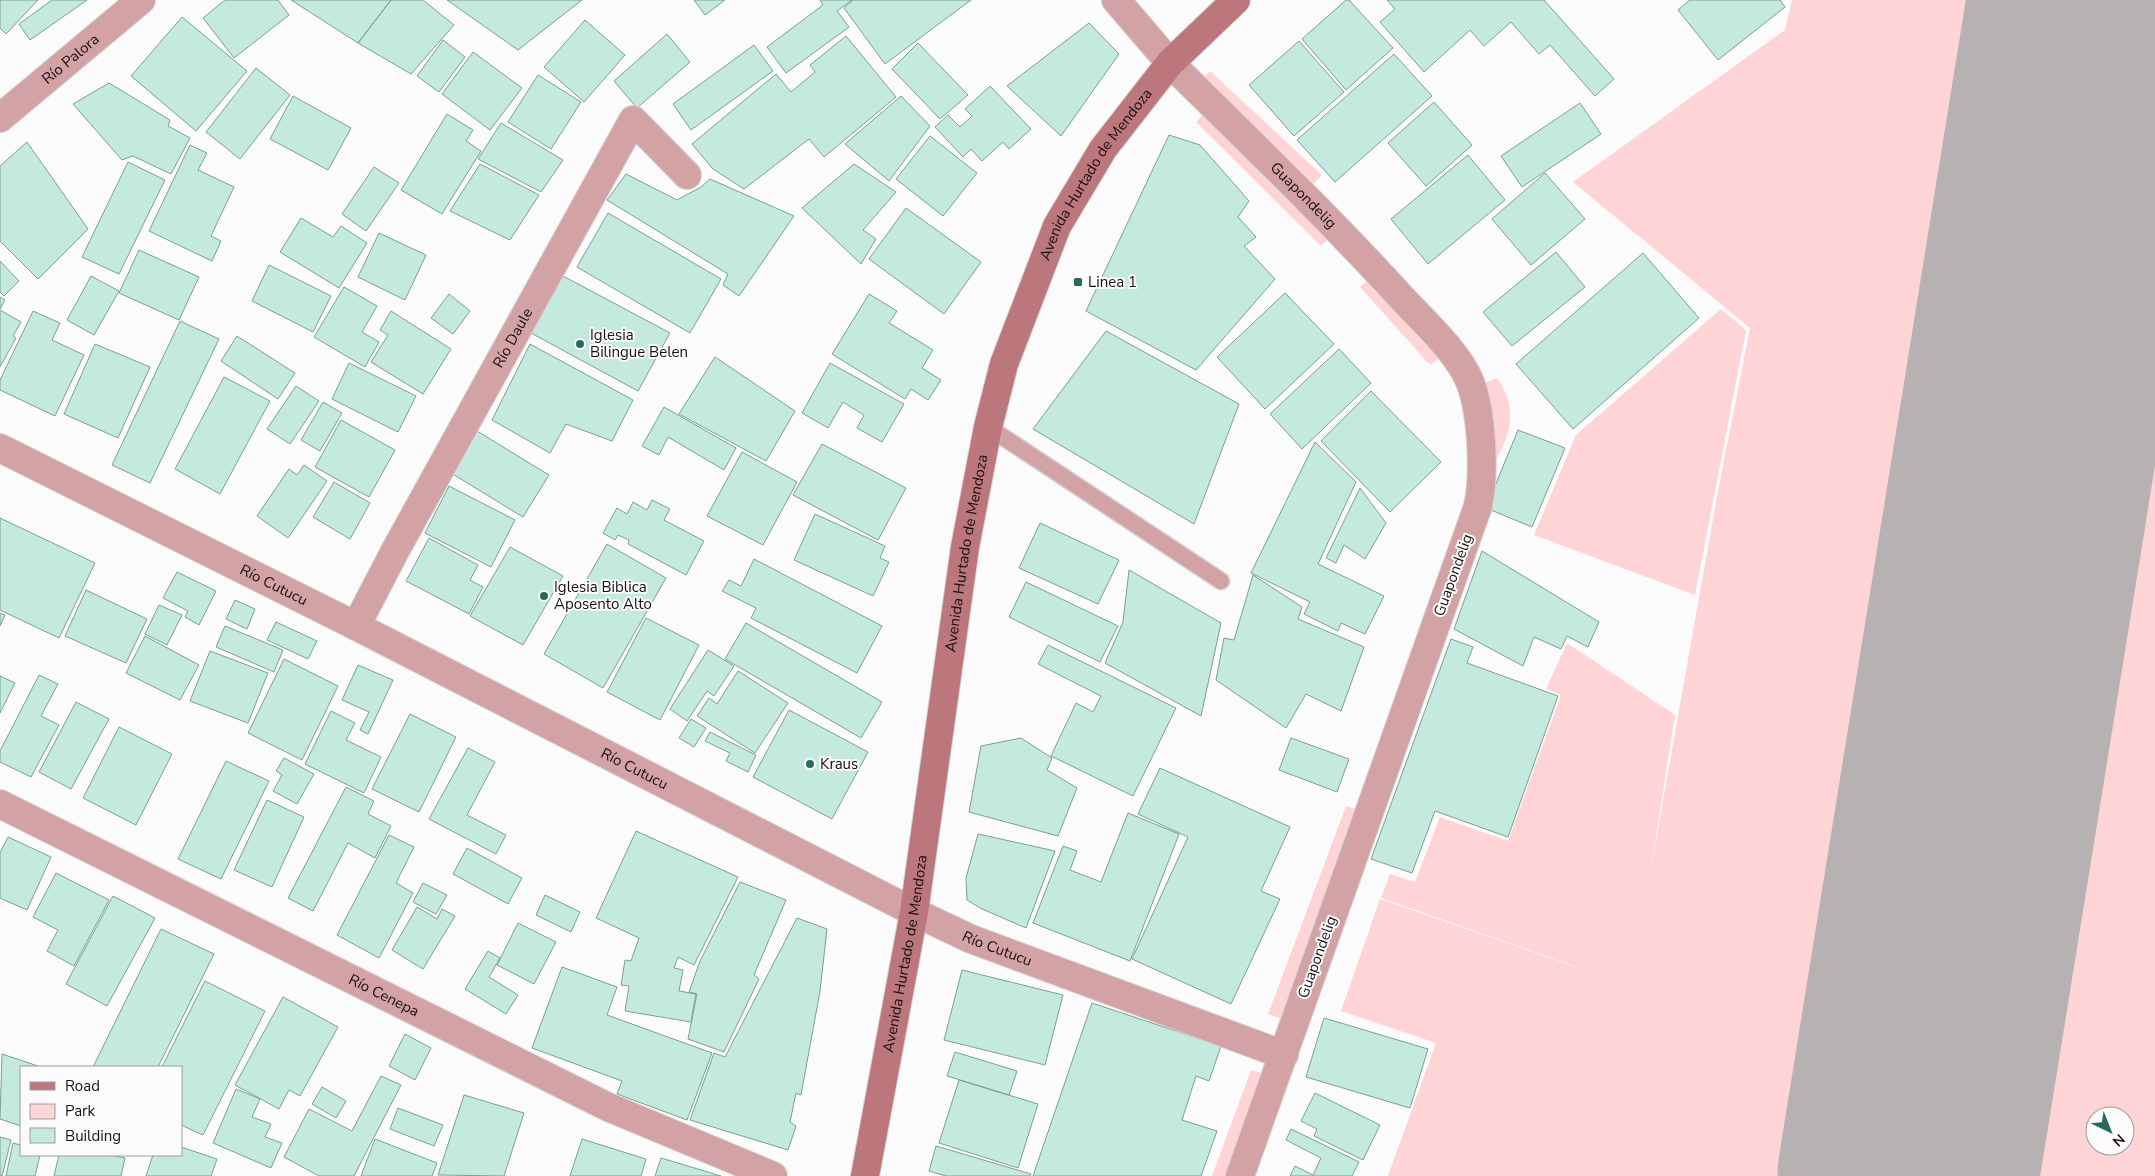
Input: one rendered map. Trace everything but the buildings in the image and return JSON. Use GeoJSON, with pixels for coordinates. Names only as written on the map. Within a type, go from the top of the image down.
{"type":"FeatureCollection","features":[{"type":"Feature","properties":{"kind":"main road","name":"Avenida Hurtado de Mendoza"},"geometry":{"type":"LineString","coordinates":[[865,1176],[914,912],[965,547],[988,427],[1004,364],[1058,226],[1103,149],[1170,63],[1236,0]]}},
{"type":"Feature","properties":{"kind":"street","name":"Guapondelig"},"geometry":{"type":"LineString","coordinates":[[1116,0],[1170,63],[1340,231],[1434,333],[1462,368],[1470,382],[1478,417],[1480,457],[1478,506],[1297,1011],[1284,1055],[1240,1176]]}},
{"type":"Feature","properties":{"kind":"street","name":"Río Palora"},"geometry":{"type":"LineString","coordinates":[[0,118],[137,1]]}},
{"type":"Feature","properties":{"kind":"street","name":"Río Daule"},"geometry":{"type":"LineString","coordinates":[[356,626],[395,551],[634,120],[686,176]]}},
{"type":"Feature","properties":{"kind":"street","name":"Río Cutucu"},"geometry":{"type":"LineString","coordinates":[[0,448],[356,626],[914,912],[971,939],[1284,1055]]}},
{"type":"Feature","properties":{"kind":"street","name":"Río Cenepa"},"geometry":{"type":"LineString","coordinates":[[0,804],[608,1107],[772,1176]]}},
{"type":"Feature","properties":{"kind":"lane"},"geometry":{"type":"LineString","coordinates":[[988,427],[1221,581]]}},
{"type":"Feature","properties":{"kind":"green space"},"geometry":{"type":"Polygon","coordinates":[[[1792,0],[1976,0],[1787,1176],[1388,1176],[1436,1043],[1341,1011],[1380,899],[1631,986],[1381,898],[1390,874],[1415,882],[1440,817],[1508,841],[1561,695],[1546,689],[1567,643],[1675,715],[1650,874],[1716,502],[1750,328],[1573,182],[1785,30],[1792,0]]]}},
{"type":"Feature","properties":{"kind":"green space"},"geometry":{"type":"Polygon","coordinates":[[[1210,71],[1322,175],[1305,193],[1195,86],[1210,71]]]}},
{"type":"Feature","properties":{"kind":"green space"},"geometry":{"type":"Polygon","coordinates":[[[1210,107],[1338,229],[1321,246],[1196,122],[1210,107]]]}},
{"type":"Feature","properties":{"kind":"green space"},"geometry":{"type":"Polygon","coordinates":[[[1374,274],[1445,353],[1430,365],[1360,287],[1374,274]]]}},
{"type":"Feature","properties":{"kind":"green space"},"geometry":{"type":"Polygon","coordinates":[[[1721,309],[1746,330],[1695,595],[1534,535],[1576,435],[1721,309]]]}},
{"type":"Feature","properties":{"kind":"green space"},"geometry":{"type":"Polygon","coordinates":[[[1497,378],[1508,401],[1510,423],[1503,445],[1491,467],[1476,386],[1497,378]]]}},
{"type":"Feature","properties":{"kind":"green space"},"geometry":{"type":"Polygon","coordinates":[[[2155,429],[2155,1176],[2037,1176],[2155,429]]]}},
{"type":"Feature","properties":{"kind":"green space"},"geometry":{"type":"Polygon","coordinates":[[[1346,806],[1368,813],[1349,864],[1365,869],[1309,1025],[1294,1020],[1290,1022],[1268,1014],[1346,806]]]}},
{"type":"Feature","properties":{"kind":"green space"},"geometry":{"type":"Polygon","coordinates":[[[1251,1070],[1272,1076],[1236,1176],[1212,1176],[1251,1070]]]}},
{"type":"Feature","properties":{"kind":"taxiway"},"geometry":{"type":"LineString","coordinates":[[2096,11],[2155,18]]}},
{"type":"Feature","properties":{"kind":"runway"},"geometry":{"type":"LineString","coordinates":[[1908,1176],[2098,0]]}},
{"type":"Feature","properties":{"kind":"place","name":"Linea 1"},"geometry":{"type":"Point","coordinates":[1078,282]}},
{"type":"Feature","properties":{"kind":"place","name":"Iglesia Bilingue Belen"},"geometry":{"type":"Point","coordinates":[580,344]}},
{"type":"Feature","properties":{"kind":"place","name":"Iglesia Biblica Aposento Alto"},"geometry":{"type":"Point","coordinates":[544,596]}},
{"type":"Feature","properties":{"kind":"place","name":"Kraus"},"geometry":{"type":"Point","coordinates":[810,764]}}]}
